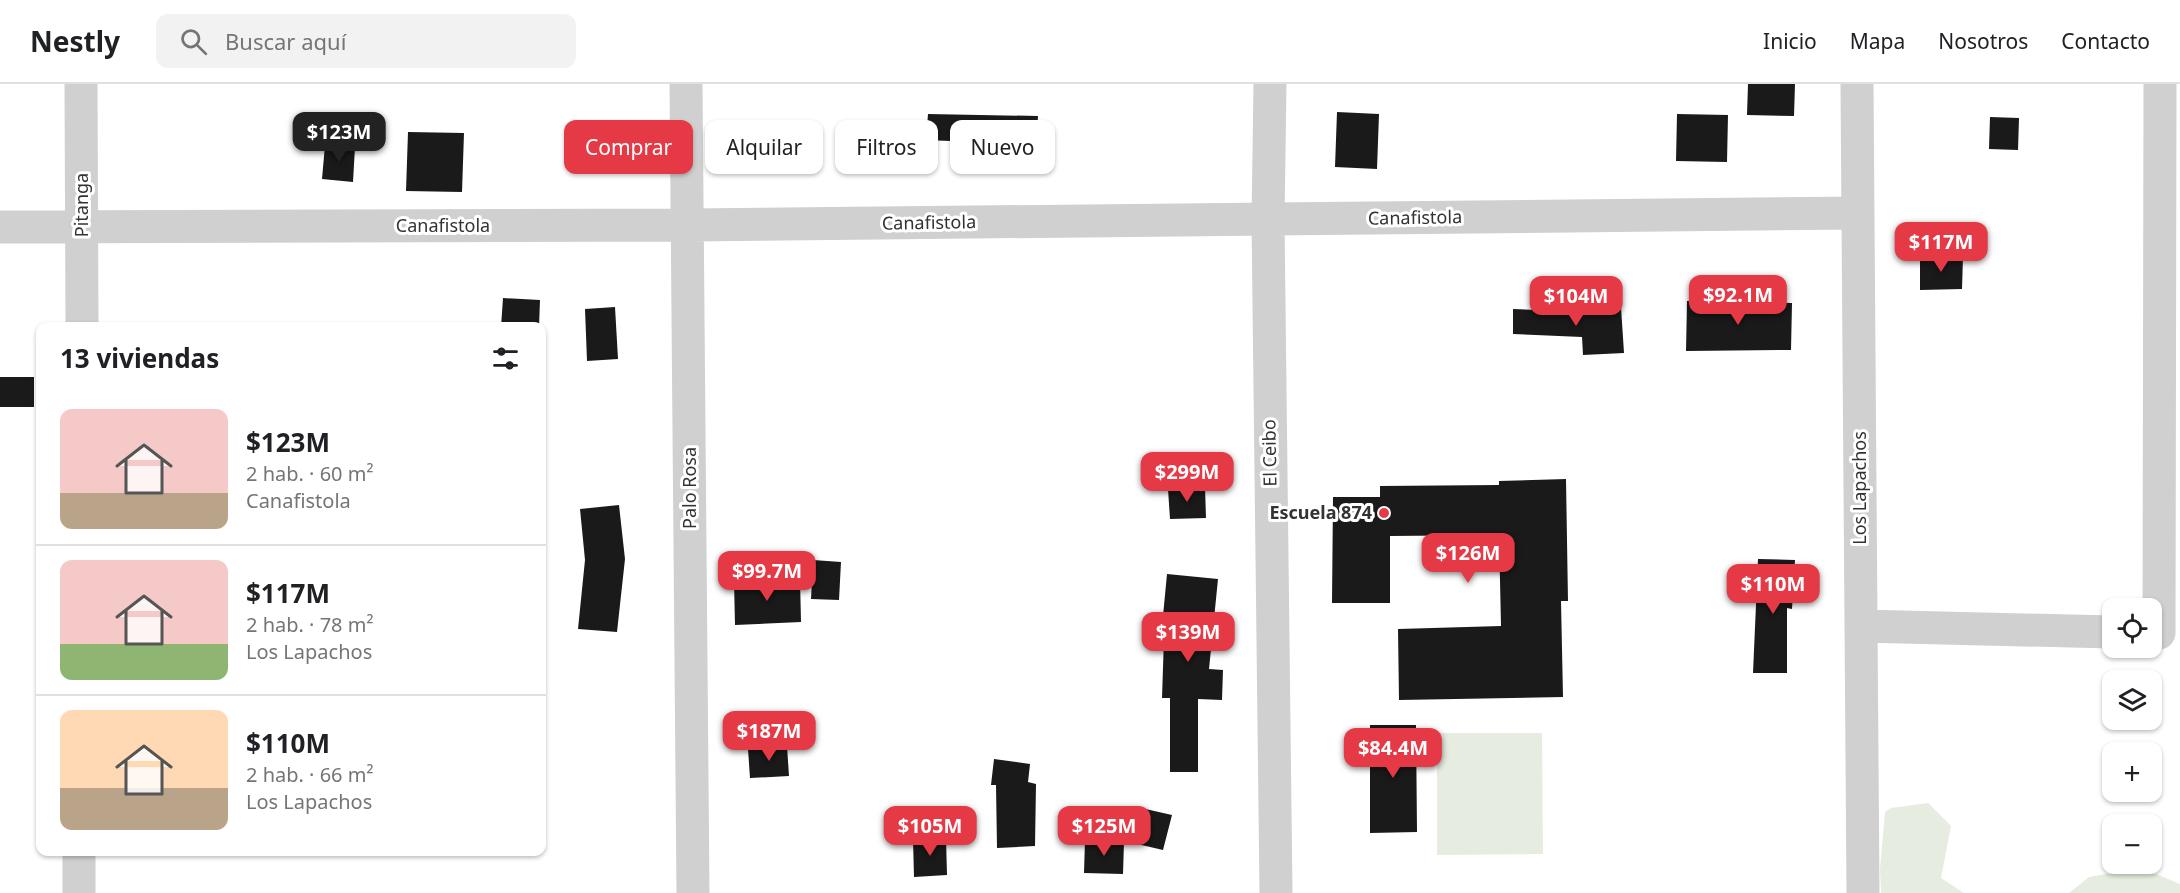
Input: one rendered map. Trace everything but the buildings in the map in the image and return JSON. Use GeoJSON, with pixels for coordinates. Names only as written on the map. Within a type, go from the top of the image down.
{"type":"FeatureCollection","features":[{"type":"Feature","properties":{"kind":"street","name":"Pitanga"},"geometry":{"type":"LineString","coordinates":[[81,84],[82,322]]}},
{"type":"Feature","properties":{"kind":"street","name":"Palo Rosa"},"geometry":{"type":"LineString","coordinates":[[686,84],[693,893]]}},
{"type":"Feature","properties":{"kind":"street","name":"El Ceibo"},"geometry":{"type":"LineString","coordinates":[[1270,84],[1268,220],[1276,893]]}},
{"type":"Feature","properties":{"kind":"street","name":"Los Lapachos"},"geometry":{"type":"LineString","coordinates":[[1857,84],[1863,893]]}},
{"type":"Feature","properties":{"kind":"street"},"geometry":{"type":"LineString","coordinates":[[2160,84],[2169,324],[2163,633]]}},
{"type":"Feature","properties":{"kind":"street","name":"Canafistola"},"geometry":{"type":"LineString","coordinates":[[0,227],[688,225],[1858,213]]}},
{"type":"Feature","properties":{"kind":"street"},"geometry":{"type":"LineString","coordinates":[[1861,626],[2102,632]]}},
{"type":"Feature","properties":{"kind":"street"},"geometry":{"type":"LineString","coordinates":[[79,856],[79,893]]}},
{"type":"Feature","properties":{"kind":"shaded area"},"geometry":{"type":"Polygon","coordinates":[[[1437,733],[1542,733],[1543,854],[1437,855],[1437,733]]]}},
{"type":"Feature","properties":{"kind":"shaded area"},"geometry":{"type":"Polygon","coordinates":[[[1928,803],[1951,826],[1941,878],[1964,893],[1881,893],[1880,869],[1885,812],[1891,808],[1928,803]]]}},
{"type":"Feature","properties":{"kind":"shaded area"},"geometry":{"type":"Polygon","coordinates":[[[2107,874],[2156,874],[2180,884],[2180,893],[2069,893],[2089,877],[2107,874]]]}},
{"type":"Feature","properties":{"kind":"place","name":"Escuela 874"},"geometry":{"type":"Point","coordinates":[1384,513]}}]}
